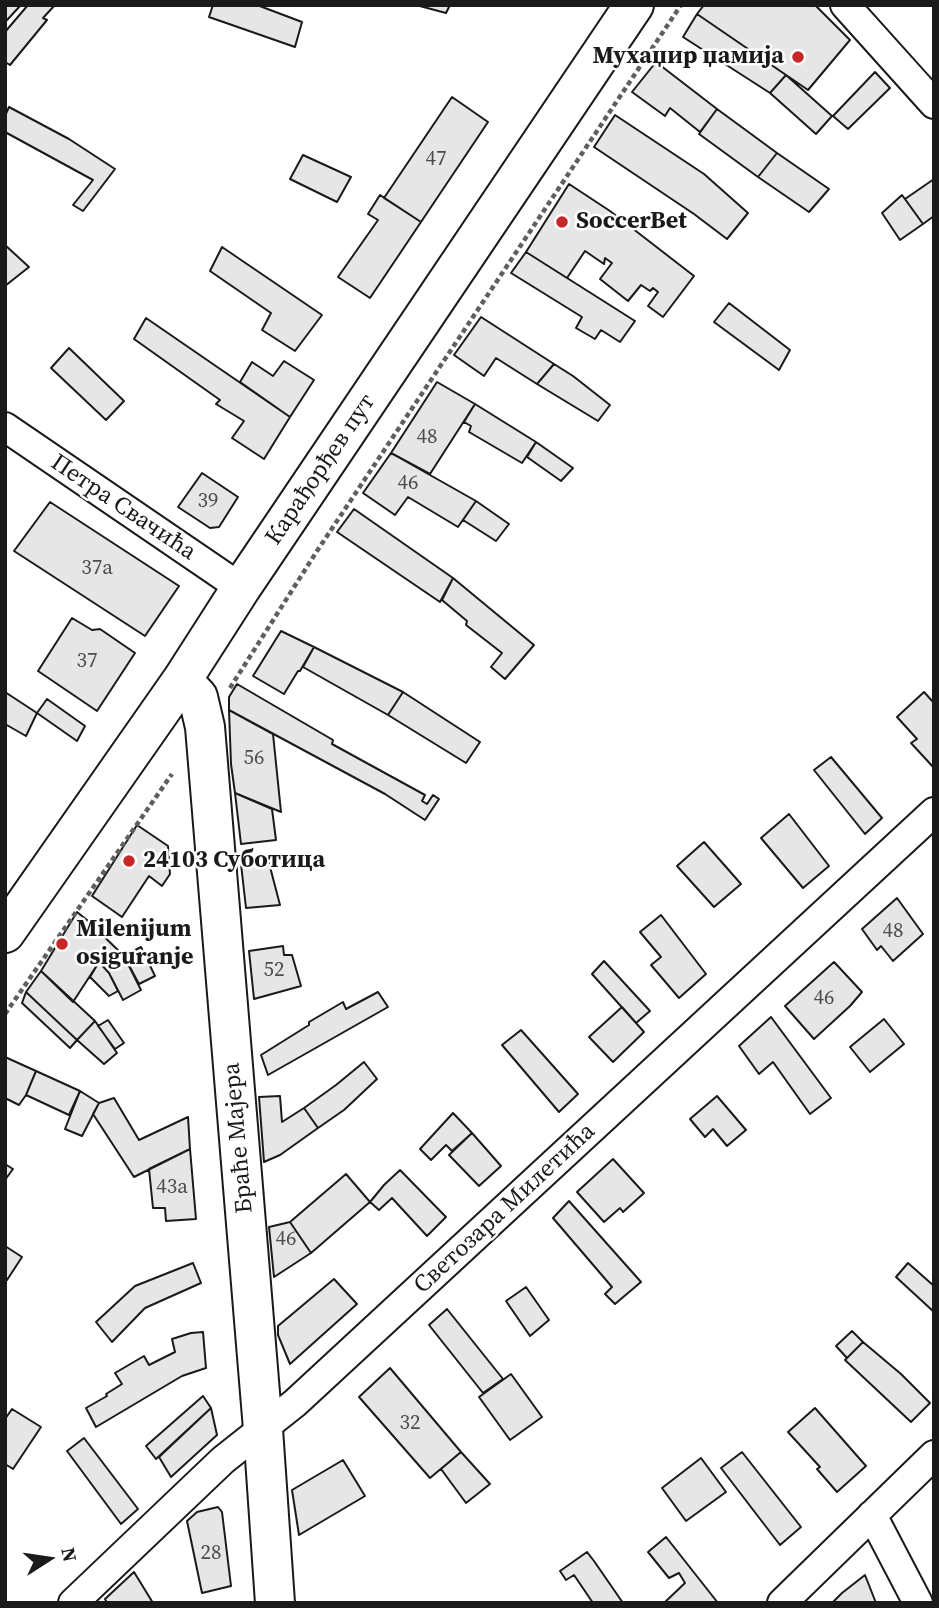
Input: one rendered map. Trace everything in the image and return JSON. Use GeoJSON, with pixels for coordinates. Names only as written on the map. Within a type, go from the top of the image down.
{"type":"FeatureCollection","features":[{"type":"Feature","properties":{"kind":"main road","name":"Карађорђев пут"},"geometry":{"type":"LineString","coordinates":[[5,933],[182,680],[241,588],[634,5]]}},
{"type":"Feature","properties":{"kind":"main road","name":"Браће Мајера"},"geometry":{"type":"LineString","coordinates":[[182,680],[198,697],[205,727],[275,1603]]}},
{"type":"Feature","properties":{"kind":"street"},"geometry":{"type":"LineString","coordinates":[[845,5],[934,104]]}},
{"type":"Feature","properties":{"kind":"street","name":"Петра Свачића"},"geometry":{"type":"LineString","coordinates":[[5,427],[241,588]]}},
{"type":"Feature","properties":{"kind":"street","name":"Светозара Милетића"},"geometry":{"type":"LineString","coordinates":[[73,1603],[223,1460],[295,1403],[934,812]]}},
{"type":"Feature","properties":{"kind":"street"},"geometry":{"type":"LineString","coordinates":[[782,1603],[934,1455]]}},
{"type":"Feature","properties":{"kind":"street"},"geometry":{"type":"LineString","coordinates":[[872,1515],[918,1603]]}},
{"type":"Feature","properties":{"kind":"path"},"geometry":{"type":"LineString","coordinates":[[205,727],[325,539],[681,5]]}},
{"type":"Feature","properties":{"kind":"path"},"geometry":{"type":"LineString","coordinates":[[5,1014],[173,772]]}},
{"type":"Feature","properties":{"kind":"building"},"geometry":{"type":"Polygon","coordinates":[[[5,5],[21,5],[7,20],[5,5]]]}},
{"type":"Feature","properties":{"kind":"building"},"geometry":{"type":"Polygon","coordinates":[[[28,5],[55,5],[43,18],[47,20],[10,65],[5,62],[5,32],[28,5]]]}},
{"type":"Feature","properties":{"kind":"building"},"geometry":{"type":"Polygon","coordinates":[[[213,5],[257,5],[302,22],[295,47],[209,17],[213,5]]]}},
{"type":"Feature","properties":{"kind":"building"},"geometry":{"type":"Polygon","coordinates":[[[416,5],[450,5],[446,13],[416,5]]]}},
{"type":"Feature","properties":{"kind":"building","name":"Мухаџир џамија"},"geometry":{"type":"Polygon","coordinates":[[[704,5],[815,5],[850,40],[808,90],[697,14],[704,5]]]}},
{"type":"Feature","properties":{"kind":"building"},"geometry":{"type":"Polygon","coordinates":[[[697,14],[786,75],[770,93],[683,37],[697,14]]]}},
{"type":"Feature","properties":{"kind":"building"},"geometry":{"type":"Polygon","coordinates":[[[656,62],[717,109],[700,132],[670,108],[665,116],[632,92],[656,62]]]}},
{"type":"Feature","properties":{"kind":"building"},"geometry":{"type":"Polygon","coordinates":[[[875,72],[890,88],[848,129],[833,116],[875,72]]]}},
{"type":"Feature","properties":{"kind":"building"},"geometry":{"type":"Polygon","coordinates":[[[786,75],[832,116],[816,134],[770,93],[786,75]]]}},
{"type":"Feature","properties":{"kind":"building"},"geometry":{"type":"Polygon","coordinates":[[[452,97],[488,122],[421,222],[384,198],[452,97]]]}},
{"type":"Feature","properties":{"kind":"building"},"geometry":{"type":"Polygon","coordinates":[[[9,107],[69,139],[115,169],[83,211],[73,205],[93,180],[5,132],[5,116],[9,107]]]}},
{"type":"Feature","properties":{"kind":"building"},"geometry":{"type":"Polygon","coordinates":[[[717,109],[777,153],[758,177],[699,134],[717,109]]]}},
{"type":"Feature","properties":{"kind":"building"},"geometry":{"type":"Polygon","coordinates":[[[615,115],[704,174],[748,213],[727,239],[594,147],[615,115]]]}},
{"type":"Feature","properties":{"kind":"building"},"geometry":{"type":"Polygon","coordinates":[[[777,153],[829,189],[809,212],[758,177],[777,153]]]}},
{"type":"Feature","properties":{"kind":"building"},"geometry":{"type":"Polygon","coordinates":[[[303,155],[351,177],[337,202],[290,179],[303,155]]]}},
{"type":"Feature","properties":{"kind":"building"},"geometry":{"type":"Polygon","coordinates":[[[934,179],[934,216],[923,224],[905,199],[934,179]]]}},
{"type":"Feature","properties":{"kind":"building"},"geometry":{"type":"Polygon","coordinates":[[[569,184],[610,211],[694,276],[663,317],[648,306],[658,292],[653,288],[650,291],[641,285],[628,301],[600,279],[612,263],[605,258],[604,264],[585,251],[567,278],[526,252],[569,184]]]}},
{"type":"Feature","properties":{"kind":"building"},"geometry":{"type":"Polygon","coordinates":[[[380,195],[421,222],[370,298],[338,277],[378,220],[368,214],[380,195]]]}},
{"type":"Feature","properties":{"kind":"building"},"geometry":{"type":"Polygon","coordinates":[[[902,195],[923,224],[900,240],[882,213],[902,195]]]}},
{"type":"Feature","properties":{"kind":"building"},"geometry":{"type":"Polygon","coordinates":[[[5,245],[29,267],[5,286],[5,245]]]}},
{"type":"Feature","properties":{"kind":"building"},"geometry":{"type":"Polygon","coordinates":[[[222,247],[322,315],[295,351],[262,330],[271,313],[210,271],[222,247]]]}},
{"type":"Feature","properties":{"kind":"building"},"geometry":{"type":"Polygon","coordinates":[[[526,252],[635,321],[620,342],[601,330],[595,339],[576,328],[582,317],[511,273],[526,252]]]}},
{"type":"Feature","properties":{"kind":"building"},"geometry":{"type":"Polygon","coordinates":[[[729,303],[790,350],[779,370],[714,322],[729,303]]]}},
{"type":"Feature","properties":{"kind":"building"},"geometry":{"type":"Polygon","coordinates":[[[481,317],[554,364],[537,384],[496,358],[484,376],[454,355],[481,317]]]}},
{"type":"Feature","properties":{"kind":"building"},"geometry":{"type":"Polygon","coordinates":[[[146,318],[290,417],[264,459],[232,438],[244,421],[216,404],[220,400],[134,339],[146,318]]]}},
{"type":"Feature","properties":{"kind":"building"},"geometry":{"type":"Polygon","coordinates":[[[69,348],[124,401],[106,420],[51,368],[69,348]]]}},
{"type":"Feature","properties":{"kind":"building"},"geometry":{"type":"Polygon","coordinates":[[[284,361],[314,380],[290,417],[240,382],[252,362],[273,376],[284,361]]]}},
{"type":"Feature","properties":{"kind":"building"},"geometry":{"type":"Polygon","coordinates":[[[554,364],[610,405],[598,421],[537,384],[554,364]]]}},
{"type":"Feature","properties":{"kind":"building"},"geometry":{"type":"Polygon","coordinates":[[[437,382],[475,404],[430,474],[391,453],[437,382]]]}},
{"type":"Feature","properties":{"kind":"building"},"geometry":{"type":"Polygon","coordinates":[[[475,404],[536,442],[522,463],[469,432],[471,426],[464,422],[475,404]]]}},
{"type":"Feature","properties":{"kind":"building"},"geometry":{"type":"Polygon","coordinates":[[[536,442],[573,468],[561,481],[527,457],[536,442]]]}},
{"type":"Feature","properties":{"kind":"building"},"geometry":{"type":"Polygon","coordinates":[[[391,453],[476,501],[458,527],[408,497],[395,515],[363,493],[391,453]]]}},
{"type":"Feature","properties":{"kind":"building"},"geometry":{"type":"Polygon","coordinates":[[[202,473],[238,497],[219,527],[210,528],[178,507],[202,473]]]}},
{"type":"Feature","properties":{"kind":"building"},"geometry":{"type":"Polygon","coordinates":[[[476,501],[509,524],[496,541],[463,520],[476,501]]]}},
{"type":"Feature","properties":{"kind":"building"},"geometry":{"type":"Polygon","coordinates":[[[50,502],[179,586],[145,636],[14,551],[50,502]]]}},
{"type":"Feature","properties":{"kind":"building"},"geometry":{"type":"Polygon","coordinates":[[[354,509],[453,578],[440,602],[337,532],[354,509]]]}},
{"type":"Feature","properties":{"kind":"building"},"geometry":{"type":"Polygon","coordinates":[[[453,578],[534,645],[505,679],[491,667],[502,653],[466,625],[467,621],[442,600],[453,578]]]}},
{"type":"Feature","properties":{"kind":"building"},"geometry":{"type":"Polygon","coordinates":[[[72,618],[92,630],[100,629],[135,653],[97,711],[38,671],[72,618]]]}},
{"type":"Feature","properties":{"kind":"building"},"geometry":{"type":"Polygon","coordinates":[[[281,631],[314,647],[284,694],[253,676],[281,631]]]}},
{"type":"Feature","properties":{"kind":"building"},"geometry":{"type":"Polygon","coordinates":[[[314,647],[403,692],[388,715],[303,667],[314,647]]]}},
{"type":"Feature","properties":{"kind":"building"},"geometry":{"type":"Polygon","coordinates":[[[237,684],[333,740],[332,744],[425,795],[422,801],[427,804],[433,795],[439,799],[425,820],[385,794],[229,710],[229,697],[237,684]]]}},
{"type":"Feature","properties":{"kind":"building"},"geometry":{"type":"Polygon","coordinates":[[[5,692],[37,713],[26,736],[5,724],[5,692]]]}},
{"type":"Feature","properties":{"kind":"building"},"geometry":{"type":"Polygon","coordinates":[[[403,692],[480,742],[466,763],[388,715],[403,692]]]}},
{"type":"Feature","properties":{"kind":"building"},"geometry":{"type":"Polygon","coordinates":[[[924,692],[934,703],[934,768],[911,743],[917,739],[897,717],[924,692]]]}},
{"type":"Feature","properties":{"kind":"building"},"geometry":{"type":"Polygon","coordinates":[[[47,699],[85,726],[77,741],[37,713],[47,699]]]}},
{"type":"Feature","properties":{"kind":"building"},"geometry":{"type":"Polygon","coordinates":[[[229,710],[273,734],[281,812],[235,793],[229,710]]]}},
{"type":"Feature","properties":{"kind":"building"},"geometry":{"type":"Polygon","coordinates":[[[831,757],[882,818],[865,834],[814,770],[831,757]]]}},
{"type":"Feature","properties":{"kind":"building"},"geometry":{"type":"Polygon","coordinates":[[[235,793],[272,809],[276,840],[241,844],[235,793]]]}},
{"type":"Feature","properties":{"kind":"building"},"geometry":{"type":"Polygon","coordinates":[[[789,814],[829,866],[803,888],[761,838],[789,814]]]}},
{"type":"Feature","properties":{"kind":"building"},"geometry":{"type":"Polygon","coordinates":[[[137,825],[168,846],[170,874],[162,886],[149,876],[122,917],[92,896],[137,825]]]}},
{"type":"Feature","properties":{"kind":"building"},"geometry":{"type":"Polygon","coordinates":[[[704,842],[741,884],[714,907],[677,866],[704,842]]]}},
{"type":"Feature","properties":{"kind":"building"},"geometry":{"type":"Polygon","coordinates":[[[269,863],[280,905],[246,908],[241,864],[269,863]]]}},
{"type":"Feature","properties":{"kind":"building"},"geometry":{"type":"Polygon","coordinates":[[[897,898],[923,934],[893,961],[881,946],[877,950],[862,929],[897,898]]]}},
{"type":"Feature","properties":{"kind":"building"},"geometry":{"type":"Polygon","coordinates":[[[77,912],[124,956],[141,990],[123,1000],[109,973],[99,962],[73,1002],[41,971],[77,912]]]}},
{"type":"Feature","properties":{"kind":"building"},"geometry":{"type":"Polygon","coordinates":[[[661,915],[706,974],[679,998],[651,965],[661,957],[640,932],[661,915]]]}},
{"type":"Feature","properties":{"kind":"building"},"geometry":{"type":"Polygon","coordinates":[[[283,946],[284,955],[292,955],[301,986],[254,999],[249,951],[283,946]]]}},
{"type":"Feature","properties":{"kind":"building"},"geometry":{"type":"Polygon","coordinates":[[[141,947],[155,976],[139,984],[124,956],[141,947]]]}},
{"type":"Feature","properties":{"kind":"building"},"geometry":{"type":"Polygon","coordinates":[[[604,961],[650,1011],[636,1023],[592,974],[604,961]]]}},
{"type":"Feature","properties":{"kind":"building"},"geometry":{"type":"Polygon","coordinates":[[[99,962],[109,973],[118,991],[109,996],[90,977],[99,962]]]}},
{"type":"Feature","properties":{"kind":"building"},"geometry":{"type":"Polygon","coordinates":[[[834,962],[862,992],[814,1039],[785,1006],[834,962]]]}},
{"type":"Feature","properties":{"kind":"building"},"geometry":{"type":"Polygon","coordinates":[[[41,971],[95,1021],[77,1040],[26,992],[41,971]]]}},
{"type":"Feature","properties":{"kind":"building"},"geometry":{"type":"Polygon","coordinates":[[[26,992],[77,1040],[70,1048],[22,1003],[26,992]]]}},
{"type":"Feature","properties":{"kind":"building"},"geometry":{"type":"Polygon","coordinates":[[[378,992],[388,1007],[268,1075],[261,1055],[343,1002],[346,1009],[378,992]]]}},
{"type":"Feature","properties":{"kind":"building"},"geometry":{"type":"Polygon","coordinates":[[[622,1007],[644,1032],[613,1062],[589,1037],[622,1007]]]}},
{"type":"Feature","properties":{"kind":"building"},"geometry":{"type":"Polygon","coordinates":[[[771,1017],[831,1098],[810,1114],[773,1062],[759,1074],[739,1046],[771,1017]]]}},
{"type":"Feature","properties":{"kind":"building"},"geometry":{"type":"Polygon","coordinates":[[[884,1019],[904,1044],[870,1072],[850,1047],[884,1019]]]}},
{"type":"Feature","properties":{"kind":"building"},"geometry":{"type":"Polygon","coordinates":[[[108,1020],[124,1043],[115,1049],[98,1026],[108,1020]]]}},
{"type":"Feature","properties":{"kind":"building"},"geometry":{"type":"Polygon","coordinates":[[[95,1021],[117,1053],[104,1064],[77,1040],[95,1021]]]}},
{"type":"Feature","properties":{"kind":"building"},"geometry":{"type":"Polygon","coordinates":[[[521,1030],[578,1094],[559,1112],[502,1045],[521,1030]]]}},
{"type":"Feature","properties":{"kind":"building"},"geometry":{"type":"Polygon","coordinates":[[[5,1057],[36,1071],[19,1105],[5,1098],[5,1057]]]}},
{"type":"Feature","properties":{"kind":"building"},"geometry":{"type":"Polygon","coordinates":[[[364,1062],[377,1079],[344,1110],[318,1128],[304,1108],[364,1062]]]}},
{"type":"Feature","properties":{"kind":"building"},"geometry":{"type":"Polygon","coordinates":[[[36,1071],[80,1091],[69,1115],[26,1095],[36,1071]]]}},
{"type":"Feature","properties":{"kind":"building"},"geometry":{"type":"Polygon","coordinates":[[[80,1091],[99,1103],[82,1136],[65,1129],[80,1091]]]}},
{"type":"Feature","properties":{"kind":"building"},"geometry":{"type":"Polygon","coordinates":[[[280,1096],[282,1122],[304,1108],[318,1128],[280,1155],[264,1162],[259,1097],[280,1096]]]}},
{"type":"Feature","properties":{"kind":"building"},"geometry":{"type":"Polygon","coordinates":[[[717,1096],[746,1130],[727,1146],[713,1129],[705,1137],[690,1119],[717,1096]]]}},
{"type":"Feature","properties":{"kind":"building"},"geometry":{"type":"Polygon","coordinates":[[[114,1098],[139,1140],[188,1117],[190,1149],[134,1177],[93,1114],[99,1103],[114,1098]]]}},
{"type":"Feature","properties":{"kind":"building"},"geometry":{"type":"Polygon","coordinates":[[[453,1113],[472,1133],[452,1151],[446,1145],[431,1160],[420,1149],[453,1113]]]}},
{"type":"Feature","properties":{"kind":"building"},"geometry":{"type":"Polygon","coordinates":[[[472,1133],[501,1166],[479,1186],[449,1155],[472,1133]]]}},
{"type":"Feature","properties":{"kind":"building"},"geometry":{"type":"Polygon","coordinates":[[[190,1149],[196,1219],[166,1221],[165,1208],[153,1208],[149,1169],[190,1149]]]}},
{"type":"Feature","properties":{"kind":"building"},"geometry":{"type":"Polygon","coordinates":[[[613,1159],[644,1193],[623,1212],[620,1208],[604,1222],[577,1192],[613,1159]]]}},
{"type":"Feature","properties":{"kind":"building"},"geometry":{"type":"Polygon","coordinates":[[[5,1164],[13,1169],[5,1180],[5,1164]]]}},
{"type":"Feature","properties":{"kind":"building"},"geometry":{"type":"Polygon","coordinates":[[[400,1170],[446,1217],[427,1236],[392,1198],[379,1210],[370,1202],[400,1170]]]}},
{"type":"Feature","properties":{"kind":"building"},"geometry":{"type":"Polygon","coordinates":[[[346,1174],[370,1202],[311,1253],[290,1222],[346,1174]]]}},
{"type":"Feature","properties":{"kind":"building"},"geometry":{"type":"Polygon","coordinates":[[[569,1201],[641,1282],[615,1304],[605,1294],[612,1287],[553,1218],[569,1201]]]}},
{"type":"Feature","properties":{"kind":"building"},"geometry":{"type":"Polygon","coordinates":[[[290,1222],[311,1253],[274,1277],[269,1227],[290,1222]]]}},
{"type":"Feature","properties":{"kind":"building"},"geometry":{"type":"Polygon","coordinates":[[[5,1246],[22,1257],[7,1280],[5,1278],[5,1246]]]}},
{"type":"Feature","properties":{"kind":"building"},"geometry":{"type":"Polygon","coordinates":[[[193,1263],[201,1283],[145,1308],[112,1342],[96,1322],[135,1286],[193,1263]]]}},
{"type":"Feature","properties":{"kind":"building"},"geometry":{"type":"Polygon","coordinates":[[[908,1263],[934,1286],[934,1312],[896,1277],[908,1263]]]}},
{"type":"Feature","properties":{"kind":"building"},"geometry":{"type":"Polygon","coordinates":[[[334,1279],[357,1304],[290,1364],[278,1335],[278,1326],[334,1279]]]}},
{"type":"Feature","properties":{"kind":"building"},"geometry":{"type":"Polygon","coordinates":[[[526,1287],[549,1320],[530,1336],[506,1301],[526,1287]]]}},
{"type":"Feature","properties":{"kind":"building"},"geometry":{"type":"Polygon","coordinates":[[[447,1309],[503,1379],[483,1393],[429,1325],[447,1309]]]}},
{"type":"Feature","properties":{"kind":"building"},"geometry":{"type":"Polygon","coordinates":[[[852,1331],[863,1342],[847,1358],[836,1346],[852,1331]]]}},
{"type":"Feature","properties":{"kind":"building"},"geometry":{"type":"Polygon","coordinates":[[[203,1332],[206,1368],[182,1376],[96,1427],[86,1408],[122,1384],[115,1373],[144,1356],[149,1365],[175,1352],[172,1339],[203,1332]]]}},
{"type":"Feature","properties":{"kind":"building"},"geometry":{"type":"Polygon","coordinates":[[[863,1342],[930,1403],[911,1422],[845,1360],[863,1342]]]}},
{"type":"Feature","properties":{"kind":"building"},"geometry":{"type":"Polygon","coordinates":[[[390,1368],[461,1452],[430,1478],[359,1397],[390,1368]]]}},
{"type":"Feature","properties":{"kind":"building"},"geometry":{"type":"Polygon","coordinates":[[[511,1374],[542,1417],[510,1440],[479,1397],[511,1374]]]}},
{"type":"Feature","properties":{"kind":"building"},"geometry":{"type":"Polygon","coordinates":[[[203,1396],[211,1408],[156,1459],[146,1446],[203,1396]]]}},
{"type":"Feature","properties":{"kind":"building"},"geometry":{"type":"Polygon","coordinates":[[[211,1408],[217,1435],[171,1477],[159,1457],[211,1408]]]}},
{"type":"Feature","properties":{"kind":"building"},"geometry":{"type":"Polygon","coordinates":[[[815,1408],[866,1466],[837,1492],[817,1469],[820,1467],[788,1432],[815,1408]]]}},
{"type":"Feature","properties":{"kind":"building"},"geometry":{"type":"Polygon","coordinates":[[[12,1409],[41,1427],[13,1469],[5,1464],[5,1419],[12,1409]]]}},
{"type":"Feature","properties":{"kind":"building"},"geometry":{"type":"Polygon","coordinates":[[[84,1438],[138,1509],[121,1524],[67,1451],[84,1438]]]}},
{"type":"Feature","properties":{"kind":"building"},"geometry":{"type":"Polygon","coordinates":[[[461,1452],[490,1484],[466,1503],[441,1469],[461,1452]]]}},
{"type":"Feature","properties":{"kind":"building"},"geometry":{"type":"Polygon","coordinates":[[[742,1452],[801,1527],[780,1545],[721,1468],[742,1452]]]}},
{"type":"Feature","properties":{"kind":"building"},"geometry":{"type":"Polygon","coordinates":[[[701,1458],[726,1492],[686,1521],[662,1488],[701,1458]]]}},
{"type":"Feature","properties":{"kind":"building"},"geometry":{"type":"Polygon","coordinates":[[[343,1460],[365,1496],[299,1535],[292,1490],[343,1460]]]}},
{"type":"Feature","properties":{"kind":"building"},"geometry":{"type":"Polygon","coordinates":[[[218,1507],[222,1512],[231,1586],[202,1593],[187,1521],[197,1512],[218,1507]]]}},
{"type":"Feature","properties":{"kind":"building"},"geometry":{"type":"Polygon","coordinates":[[[666,1537],[718,1603],[664,1603],[685,1583],[679,1573],[669,1578],[648,1552],[666,1537]]]}},
{"type":"Feature","properties":{"kind":"building"},"geometry":{"type":"Polygon","coordinates":[[[587,1552],[623,1603],[593,1603],[574,1575],[566,1580],[560,1571],[587,1552]]]}},
{"type":"Feature","properties":{"kind":"building"},"geometry":{"type":"Polygon","coordinates":[[[134,1572],[153,1603],[107,1603],[105,1599],[134,1572]]]}},
{"type":"Feature","properties":{"kind":"building"},"geometry":{"type":"Polygon","coordinates":[[[865,1575],[876,1603],[832,1603],[842,1593],[865,1575]]]}},
{"type":"Feature","properties":{"kind":"place","name":"Мухаџир џамија"},"geometry":{"type":"Point","coordinates":[798,57]}},
{"type":"Feature","properties":{"kind":"place","name":"SoccerBet"},"geometry":{"type":"Point","coordinates":[562,222]}},
{"type":"Feature","properties":{"kind":"place","name":"24103 Суботица"},"geometry":{"type":"Point","coordinates":[129,861]}},
{"type":"Feature","properties":{"kind":"place","name":"Milenijum osiguranje"},"geometry":{"type":"Point","coordinates":[62,944]}}]}
